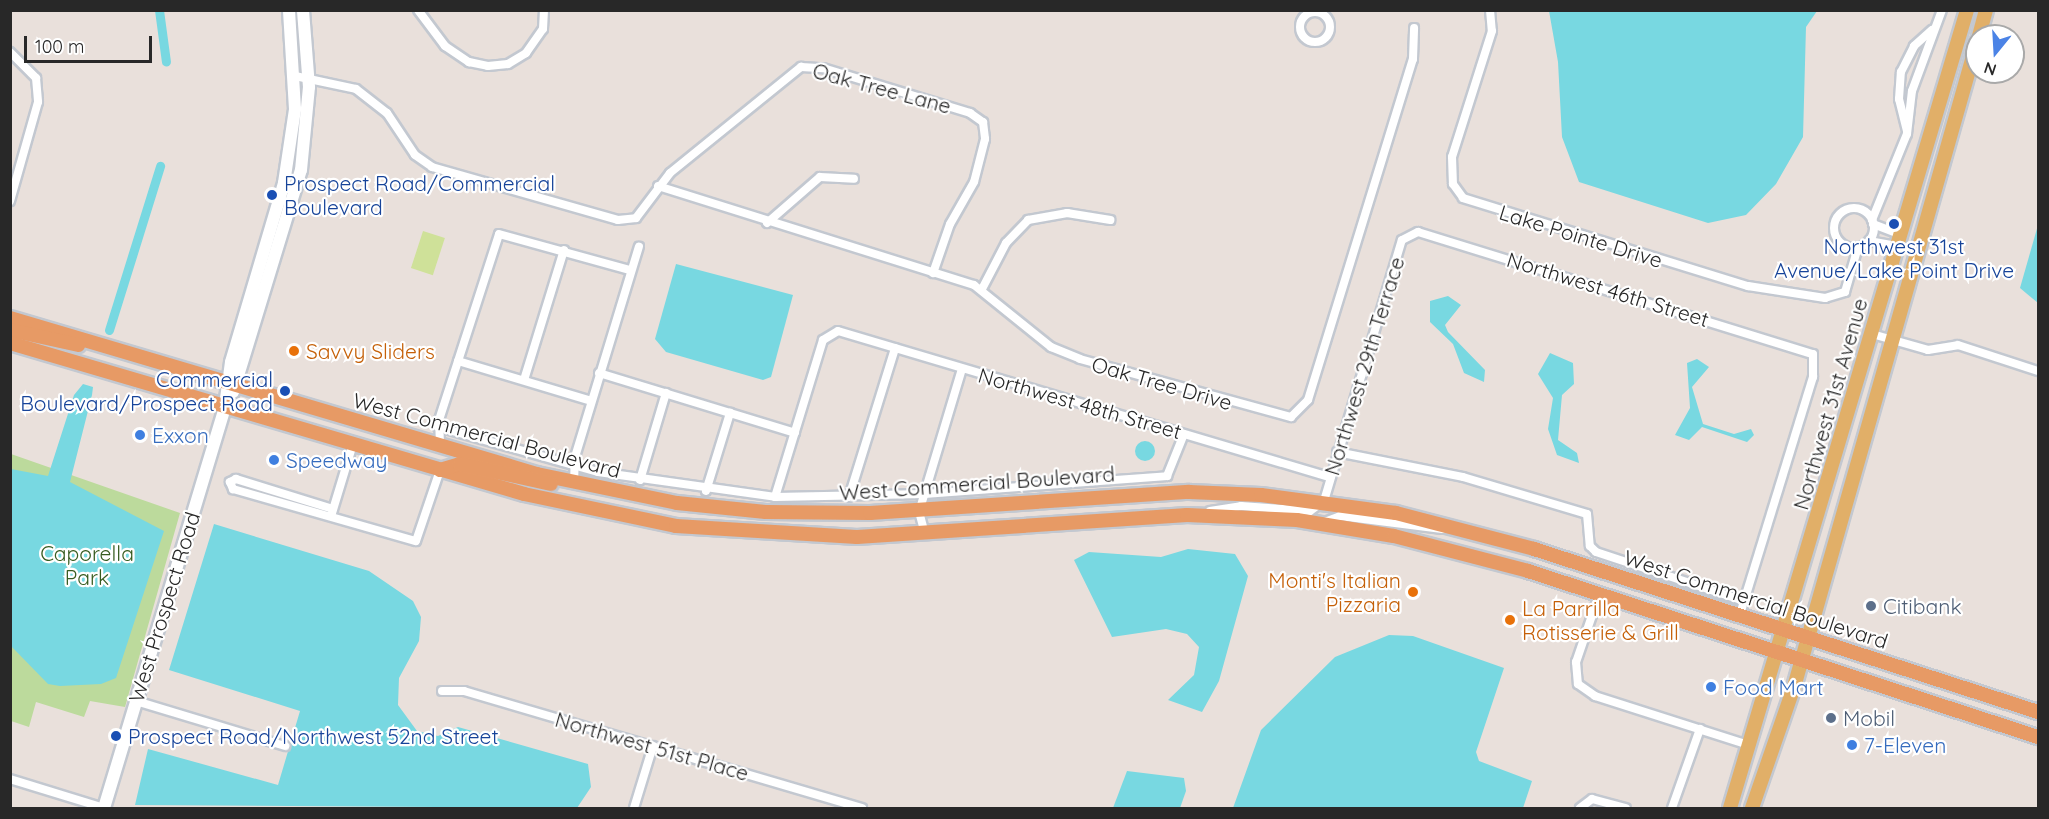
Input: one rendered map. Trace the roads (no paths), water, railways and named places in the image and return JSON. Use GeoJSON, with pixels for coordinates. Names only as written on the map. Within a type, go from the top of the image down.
{"type":"FeatureCollection","features":[{"type":"Feature","properties":{"kind":"highway","name":"West Commercial Boulevard"},"geometry":{"type":"LineString","coordinates":[[10,318],[574,483],[743,511],[919,512],[1178,492],[1324,501],[1461,528],[2038,712]]}},
{"type":"Feature","properties":{"kind":"highway"},"geometry":{"type":"LineString","coordinates":[[10,330],[110,348]]}},
{"type":"Feature","properties":{"kind":"highway","name":"West Commercial Boulevard"},"geometry":{"type":"LineString","coordinates":[[10,343],[568,506],[683,527],[803,537],[926,534],[1187,516],[1320,524],[1456,550],[2038,737]]}},
{"type":"Feature","properties":{"kind":"highway"},"geometry":{"type":"LineString","coordinates":[[440,470],[460,464],[530,483],[574,483]]}},
{"type":"Feature","properties":{"kind":"main road","name":"West Prospect Road"},"geometry":{"type":"LineString","coordinates":[[232,384],[285,183],[295,75],[289,10]]}},
{"type":"Feature","properties":{"kind":"main road","name":"West Prospect Road"},"geometry":{"type":"LineString","coordinates":[[104,808],[225,406],[298,184],[309,76],[303,10]]}},
{"type":"Feature","properties":{"kind":"main road","name":"Northwest 31st Avenue"},"geometry":{"type":"LineString","coordinates":[[1730,808],[1785,632],[1967,10]]}},
{"type":"Feature","properties":{"kind":"main road","name":"Northwest 31st Avenue"},"geometry":{"type":"LineString","coordinates":[[1752,808],[1801,662],[1889,339],[1965,82]]}},
{"type":"Feature","properties":{"kind":"street"},"geometry":{"type":"LineString","coordinates":[[418,10],[445,46],[469,62],[488,66],[508,64],[526,53],[543,29],[544,10]]}},
{"type":"Feature","properties":{"kind":"street","name":"Lake Pointe Drive"},"geometry":{"type":"LineString","coordinates":[[1490,10],[1492,31],[1452,157],[1453,184],[1463,198],[1748,286],[1825,298],[1845,292],[1858,247]]}},
{"type":"Feature","properties":{"kind":"street"},"geometry":{"type":"LineString","coordinates":[[1899,241],[1869,241],[1858,247],[1843,244],[1834,226],[1841,213],[1862,210],[1876,199],[1894,173],[1907,134],[1912,91],[1942,10]]}},
{"type":"Feature","properties":{"kind":"street","name":"Oak Tree Drive"},"geometry":{"type":"LineString","coordinates":[[658,186],[767,223],[982,289],[1030,332],[1071,356],[1276,417],[1295,416],[1308,400],[1413,59],[1414,28]]}},
{"type":"Feature","properties":{"kind":"street"},"geometry":{"type":"LineString","coordinates":[[1907,134],[1899,99],[1902,72],[1914,46],[1935,28]]}},
{"type":"Feature","properties":{"kind":"street"},"geometry":{"type":"LineString","coordinates":[[10,52],[36,78],[38,102],[10,201]]}},
{"type":"Feature","properties":{"kind":"street","name":"Oak Tree Lane"},"geometry":{"type":"LineString","coordinates":[[309,76],[362,93],[387,113],[415,155],[432,167],[591,215],[636,218],[658,186],[801,67],[823,68],[970,112],[983,122],[985,139],[974,182],[950,224],[933,273]]}},
{"type":"Feature","properties":{"kind":"street"},"geometry":{"type":"LineString","coordinates":[[295,75],[309,76]]}},
{"type":"Feature","properties":{"kind":"street"},"geometry":{"type":"LineString","coordinates":[[767,223],[820,177],[854,179]]}},
{"type":"Feature","properties":{"kind":"street"},"geometry":{"type":"LineString","coordinates":[[1869,241],[1876,199]]}},
{"type":"Feature","properties":{"kind":"street"},"geometry":{"type":"LineString","coordinates":[[1862,210],[1873,222],[1899,241]]}},
{"type":"Feature","properties":{"kind":"street"},"geometry":{"type":"LineString","coordinates":[[982,289],[1002,248],[1024,222],[1059,213],[1110,220]]}},
{"type":"Feature","properties":{"kind":"street","name":"Northwest 46th Street"},"geometry":{"type":"LineString","coordinates":[[1408,234],[1418,232],[1807,350],[1815,358],[1813,377],[1744,601]]}},
{"type":"Feature","properties":{"kind":"street"},"geometry":{"type":"LineString","coordinates":[[440,445],[438,427],[499,234],[630,270]]}},
{"type":"Feature","properties":{"kind":"street","name":"Northwest 29th Terrace"},"geometry":{"type":"LineString","coordinates":[[1324,501],[1329,477],[1408,234]]}},
{"type":"Feature","properties":{"kind":"street"},"geometry":{"type":"LineString","coordinates":[[574,483],[572,466],[639,246]]}},
{"type":"Feature","properties":{"kind":"street"},"geometry":{"type":"LineString","coordinates":[[524,380],[564,250]]}},
{"type":"Feature","properties":{"kind":"street","name":"Northwest 48th Street"},"geometry":{"type":"LineString","coordinates":[[795,433],[830,332],[895,348],[1329,477]]}},
{"type":"Feature","properties":{"kind":"street"},"geometry":{"type":"LineString","coordinates":[[1872,334],[1928,350],[1958,345],[2038,371]]}},
{"type":"Feature","properties":{"kind":"street"},"geometry":{"type":"LineString","coordinates":[[849,497],[895,348]]}},
{"type":"Feature","properties":{"kind":"street"},"geometry":{"type":"LineString","coordinates":[[458,361],[591,401]]}},
{"type":"Feature","properties":{"kind":"street"},"geometry":{"type":"LineString","coordinates":[[926,534],[919,512],[962,369]]}},
{"type":"Feature","properties":{"kind":"street"},"geometry":{"type":"LineString","coordinates":[[599,373],[795,433],[775,497]]}},
{"type":"Feature","properties":{"kind":"street"},"geometry":{"type":"LineString","coordinates":[[640,480],[666,393]]}},
{"type":"Feature","properties":{"kind":"street"},"geometry":{"type":"LineString","coordinates":[[706,491],[730,412]]}},
{"type":"Feature","properties":{"kind":"street"},"geometry":{"type":"LineString","coordinates":[[438,427],[572,466],[706,491],[775,497],[924,494],[1167,476],[1173,468],[1184,434]]}},
{"type":"Feature","properties":{"kind":"street"},"geometry":{"type":"LineString","coordinates":[[332,513],[353,444]]}},
{"type":"Feature","properties":{"kind":"street"},"geometry":{"type":"LineString","coordinates":[[1337,452],[1463,477],[1587,514],[1590,546],[1596,552],[1744,601],[1739,617]]}},
{"type":"Feature","properties":{"kind":"street"},"geometry":{"type":"LineString","coordinates":[[332,513],[232,489],[230,482],[236,479],[416,542],[440,470]]}},
{"type":"Feature","properties":{"kind":"street","name":"West Commercial Boulevard"},"geometry":{"type":"LineString","coordinates":[[1187,516],[1242,506],[1310,511],[1324,501]]}},
{"type":"Feature","properties":{"kind":"street","name":"West Commercial Boulevard"},"geometry":{"type":"LineString","coordinates":[[1320,524],[1340,516],[1461,528]]}},
{"type":"Feature","properties":{"kind":"street"},"geometry":{"type":"LineString","coordinates":[[1599,595],[1576,662],[1578,684],[1595,696],[1749,745]]}},
{"type":"Feature","properties":{"kind":"street","name":"Northwest 51st Place"},"geometry":{"type":"LineString","coordinates":[[442,691],[464,691],[653,746],[849,807],[862,808]]}},
{"type":"Feature","properties":{"kind":"street"},"geometry":{"type":"LineString","coordinates":[[136,701],[285,747]]}},
{"type":"Feature","properties":{"kind":"street"},"geometry":{"type":"LineString","coordinates":[[1672,808],[1700,729]]}},
{"type":"Feature","properties":{"kind":"street"},"geometry":{"type":"LineString","coordinates":[[635,808],[653,746]]}},
{"type":"Feature","properties":{"kind":"street"},"geometry":{"type":"LineString","coordinates":[[10,779],[104,808]]}},
{"type":"Feature","properties":{"kind":"street"},"geometry":{"type":"LineString","coordinates":[[1580,808],[1592,799],[1626,808]]}},
{"type":"Feature","properties":{"kind":"water"},"geometry":{"type":"Polygon","coordinates":[[[1549,11],[1817,11],[1806,27],[1803,137],[1776,184],[1746,215],[1708,223],[1579,182],[1562,137],[1558,62],[1549,11]]]}},
{"type":"Feature","properties":{"kind":"water"},"geometry":{"type":"Polygon","coordinates":[[[2038,225],[2038,303],[2020,288],[2038,225]]]}},
{"type":"Feature","properties":{"kind":"water"},"geometry":{"type":"Polygon","coordinates":[[[676,264],[793,295],[771,377],[763,380],[666,352],[655,339],[676,264]]]}},
{"type":"Feature","properties":{"kind":"water"},"geometry":{"type":"Polygon","coordinates":[[[1448,296],[1461,305],[1445,325],[1448,332],[1485,370],[1484,382],[1464,373],[1453,344],[1430,322],[1430,301],[1448,296]]]}},
{"type":"Feature","properties":{"kind":"water"},"geometry":{"type":"Polygon","coordinates":[[[1550,353],[1573,363],[1574,384],[1562,395],[1558,440],[1577,453],[1579,463],[1557,455],[1548,429],[1553,398],[1538,374],[1550,353]]]}},
{"type":"Feature","properties":{"kind":"water"},"geometry":{"type":"Polygon","coordinates":[[[1697,359],[1709,367],[1692,387],[1703,424],[1734,434],[1751,429],[1754,435],[1747,442],[1702,427],[1689,440],[1675,435],[1690,408],[1687,363],[1697,359]]]}},
{"type":"Feature","properties":{"kind":"water","name":"Caporella Park"},"geometry":{"type":"Polygon","coordinates":[[[83,384],[93,387],[92,395],[70,482],[164,531],[116,678],[101,684],[60,686],[48,684],[11,646],[11,469],[48,476],[74,395],[83,384]]]}},
{"type":"Feature","properties":{"kind":"water"},"geometry":{"type":"Polygon","coordinates":[[[1145,441],[1152,444],[1155,451],[1152,458],[1145,461],[1138,458],[1135,451],[1138,444],[1145,441]]]}},
{"type":"Feature","properties":{"kind":"water"},"geometry":{"type":"Polygon","coordinates":[[[214,524],[369,571],[413,601],[421,617],[419,641],[399,678],[398,705],[417,731],[438,736],[458,727],[588,764],[591,787],[577,808],[135,805],[148,749],[278,785],[300,711],[169,670],[214,524]]]}},
{"type":"Feature","properties":{"kind":"water"},"geometry":{"type":"Polygon","coordinates":[[[1188,549],[1235,554],[1248,576],[1219,681],[1202,712],[1168,700],[1194,675],[1199,647],[1187,634],[1166,629],[1112,637],[1074,560],[1089,552],[1161,557],[1188,549]]]}},
{"type":"Feature","properties":{"kind":"water"},"geometry":{"type":"Polygon","coordinates":[[[1389,635],[1413,636],[1504,668],[1476,752],[1479,761],[1532,781],[1523,808],[1233,808],[1261,730],[1335,657],[1389,635]]]}},
{"type":"Feature","properties":{"kind":"water"},"geometry":{"type":"Polygon","coordinates":[[[1127,771],[1184,778],[1186,791],[1180,808],[1113,808],[1127,771]]]}},
{"type":"Feature","properties":{"kind":"waterway"},"geometry":{"type":"LineString","coordinates":[[159,10],[166,62]]}},
{"type":"Feature","properties":{"kind":"waterway"},"geometry":{"type":"LineString","coordinates":[[109,330],[160,166]]}},
{"type":"Feature","properties":{"kind":"place","name":"Prospect Road/Commercial Boulevard"},"geometry":{"type":"Point","coordinates":[272,195]}},
{"type":"Feature","properties":{"kind":"place","name":"Northwest 31st Avenue/Lake Point Drive"},"geometry":{"type":"Point","coordinates":[1894,224]}},
{"type":"Feature","properties":{"kind":"place","name":"Savvy Sliders"},"geometry":{"type":"Point","coordinates":[294,351]}},
{"type":"Feature","properties":{"kind":"place","name":"Commercial Boulevard/Prospect Road"},"geometry":{"type":"Point","coordinates":[285,391]}},
{"type":"Feature","properties":{"kind":"place","name":"Exxon"},"geometry":{"type":"Point","coordinates":[140,435]}},
{"type":"Feature","properties":{"kind":"place","name":"Speedway"},"geometry":{"type":"Point","coordinates":[274,460]}},
{"type":"Feature","properties":{"kind":"place","name":"Monti's Italian Pizzaria"},"geometry":{"type":"Point","coordinates":[1413,592]}},
{"type":"Feature","properties":{"kind":"place","name":"Citibank"},"geometry":{"type":"Point","coordinates":[1871,606]}},
{"type":"Feature","properties":{"kind":"place","name":"La Parrilla Rotisserie & Grill"},"geometry":{"type":"Point","coordinates":[1510,620]}},
{"type":"Feature","properties":{"kind":"place","name":"Food Mart"},"geometry":{"type":"Point","coordinates":[1711,687]}},
{"type":"Feature","properties":{"kind":"place","name":"Mobil"},"geometry":{"type":"Point","coordinates":[1831,718]}},
{"type":"Feature","properties":{"kind":"place","name":"Prospect Road/Northwest 52nd Street"},"geometry":{"type":"Point","coordinates":[116,736]}},
{"type":"Feature","properties":{"kind":"place","name":"7-Eleven"},"geometry":{"type":"Point","coordinates":[1852,745]}}]}
